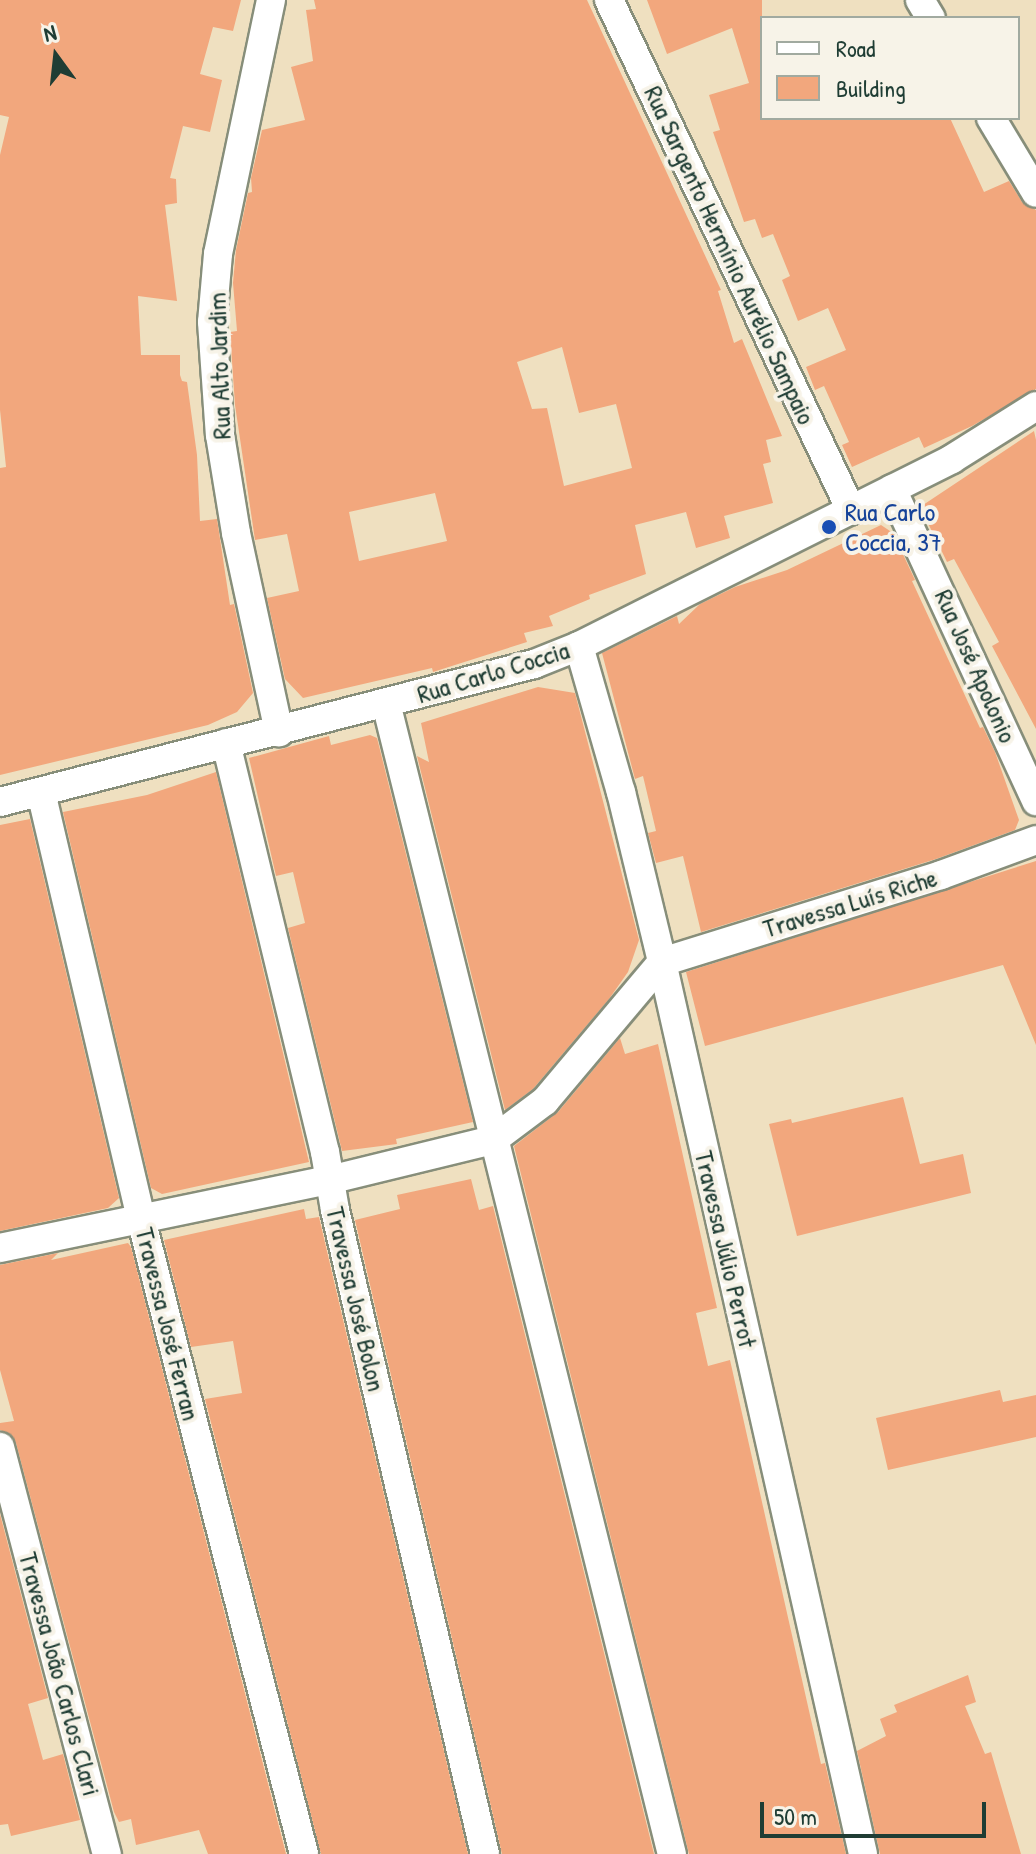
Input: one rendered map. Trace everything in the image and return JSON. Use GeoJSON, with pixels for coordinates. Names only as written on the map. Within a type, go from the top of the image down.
{"type":"FeatureCollection","features":[{"type":"Feature","properties":{"kind":"street","name":"Rua Alto Jardim"},"geometry":{"type":"LineString","coordinates":[[271,0],[223,226],[212,322],[220,435],[244,575],[279,732]]}},
{"type":"Feature","properties":{"kind":"street","name":"Rua Sargento Hermínio Aurélio Sampaio"},"geometry":{"type":"LineString","coordinates":[[609,0],[851,510]]}},
{"type":"Feature","properties":{"kind":"street"},"geometry":{"type":"LineString","coordinates":[[992,120],[1036,193]]}},
{"type":"Feature","properties":{"kind":"street","name":"Rua Carlo Coccia"},"geometry":{"type":"LineString","coordinates":[[0,802],[534,664],[579,646],[952,459],[1036,406]]}},
{"type":"Feature","properties":{"kind":"street","name":"Rua José Apolonio"},"geometry":{"type":"LineString","coordinates":[[892,489],[1036,801]]}},
{"type":"Feature","properties":{"kind":"street","name":"Travessa Júlio Perrot"},"geometry":{"type":"LineString","coordinates":[[579,646],[621,792],[662,962],[863,1854]]}},
{"type":"Feature","properties":{"kind":"street"},"geometry":{"type":"LineString","coordinates":[[386,703],[448,941],[493,1140],[672,1854]]}},
{"type":"Feature","properties":{"kind":"street","name":"Travessa José Bolon"},"geometry":{"type":"LineString","coordinates":[[226,743],[485,1854]]}},
{"type":"Feature","properties":{"kind":"street","name":"Travessa José Ferran"},"geometry":{"type":"LineString","coordinates":[[41,792],[141,1219],[304,1854]]}},
{"type":"Feature","properties":{"kind":"street","name":"Travessa Luís Riche"},"geometry":{"type":"LineString","coordinates":[[662,962],[941,875],[1036,840]]}},
{"type":"Feature","properties":{"kind":"street"},"geometry":{"type":"LineString","coordinates":[[0,1248],[329,1180],[493,1140],[545,1101],[662,962]]}},
{"type":"Feature","properties":{"kind":"street","name":"Travessa João Carlos Clari"},"geometry":{"type":"LineString","coordinates":[[0,1447],[107,1854]]}},
{"type":"Feature","properties":{"kind":"building"},"geometry":{"type":"Polygon","coordinates":[[[0,0],[241,0],[233,31],[213,27],[200,74],[222,80],[210,132],[183,126],[170,178],[176,179],[177,203],[165,205],[177,301],[138,296],[141,355],[180,355],[180,375],[182,381],[187,382],[197,455],[200,521],[217,519],[230,605],[234,604],[253,693],[237,712],[208,725],[0,775],[0,468],[6,467],[0,410],[0,155],[9,117],[0,115],[0,0]]]}},
{"type":"Feature","properties":{"kind":"building"},"geometry":{"type":"Polygon","coordinates":[[[314,0],[587,0],[721,290],[718,291],[734,343],[742,339],[782,436],[766,440],[771,462],[763,464],[773,503],[724,516],[730,538],[696,548],[686,512],[635,525],[646,574],[589,595],[590,599],[549,616],[553,626],[524,633],[527,642],[433,672],[432,668],[303,698],[285,679],[267,598],[299,591],[287,534],[255,540],[235,405],[230,332],[237,331],[233,283],[236,250],[248,193],[252,192],[251,178],[262,130],[305,120],[291,67],[313,61],[306,10],[316,9],[314,0]],[[562,347],[517,362],[532,409],[547,408],[564,486],[632,468],[616,404],[579,413],[562,347]],[[435,493],[349,512],[359,561],[447,541],[435,493]]]}},
{"type":"Feature","properties":{"kind":"building"},"geometry":{"type":"Polygon","coordinates":[[[647,0],[762,0],[760,120],[951,120],[984,192],[1009,181],[1022,202],[1036,210],[1036,389],[972,426],[924,448],[919,437],[852,467],[842,445],[849,442],[824,386],[815,390],[806,367],[846,350],[828,308],[798,321],[782,280],[790,276],[773,234],[762,238],[755,219],[744,222],[713,132],[720,130],[709,95],[749,83],[732,28],[667,54],[647,0]]]}},
{"type":"Feature","properties":{"kind":"building"},"geometry":{"type":"Polygon","coordinates":[[[1034,431],[1036,729],[992,646],[999,642],[954,559],[947,562],[920,507],[1034,431]]]}},
{"type":"Feature","properties":{"kind":"building"},"geometry":{"type":"Polygon","coordinates":[[[881,525],[893,533],[980,728],[983,727],[995,752],[1019,820],[1015,830],[936,859],[701,932],[683,856],[656,863],[648,833],[656,831],[643,776],[635,779],[602,653],[677,616],[679,624],[700,604],[735,587],[787,570],[881,525]]]}},
{"type":"Feature","properties":{"kind":"building"},"geometry":{"type":"Polygon","coordinates":[[[538,687],[575,693],[639,940],[628,972],[609,999],[533,1089],[505,1110],[417,756],[429,762],[421,723],[538,687]]]}},
{"type":"Feature","properties":{"kind":"building"},"geometry":{"type":"Polygon","coordinates":[[[370,735],[377,738],[473,1122],[396,1139],[397,1144],[342,1151],[288,928],[305,923],[293,872],[276,876],[249,758],[329,736],[331,745],[370,735]]]}},
{"type":"Feature","properties":{"kind":"building"},"geometry":{"type":"Polygon","coordinates":[[[216,772],[309,1162],[162,1194],[151,1188],[63,812],[147,795],[216,772]]]}},
{"type":"Feature","properties":{"kind":"building"},"geometry":{"type":"Polygon","coordinates":[[[30,819],[119,1198],[108,1208],[0,1231],[0,825],[30,819]]]}},
{"type":"Feature","properties":{"kind":"building"},"geometry":{"type":"Polygon","coordinates":[[[1036,861],[1036,1045],[1003,965],[705,1046],[686,972],[1036,861]]]}},
{"type":"Feature","properties":{"kind":"building"},"geometry":{"type":"Polygon","coordinates":[[[620,1038],[625,1054],[658,1044],[717,1308],[696,1313],[708,1366],[730,1360],[821,1764],[825,1763],[846,1854],[689,1854],[514,1146],[558,1112],[620,1038]]]}},
{"type":"Feature","properties":{"kind":"building"},"geometry":{"type":"Polygon","coordinates":[[[903,1097],[920,1164],[963,1154],[971,1193],[797,1236],[769,1124],[791,1119],[792,1123],[903,1097]]]}},
{"type":"Feature","properties":{"kind":"building"},"geometry":{"type":"Polygon","coordinates":[[[471,1179],[479,1210],[493,1206],[654,1854],[502,1854],[355,1220],[400,1209],[397,1195],[471,1179]]]}},
{"type":"Feature","properties":{"kind":"building"},"geometry":{"type":"Polygon","coordinates":[[[304,1209],[306,1219],[319,1217],[468,1854],[321,1854],[205,1399],[242,1393],[233,1341],[191,1347],[164,1240],[304,1209]]]}},
{"type":"Feature","properties":{"kind":"building"},"geometry":{"type":"Polygon","coordinates":[[[128,1243],[286,1854],[208,1854],[199,1830],[136,1845],[131,1819],[119,1822],[16,1443],[11,1435],[0,1430],[0,1423],[14,1421],[0,1370],[0,1265],[58,1253],[51,1260],[128,1243]]]}},
{"type":"Feature","properties":{"kind":"building"},"geometry":{"type":"Polygon","coordinates":[[[1000,1390],[1003,1402],[1036,1395],[1036,1437],[888,1470],[876,1418],[1000,1390]]]}},
{"type":"Feature","properties":{"kind":"building"},"geometry":{"type":"Polygon","coordinates":[[[0,1514],[48,1698],[28,1704],[43,1760],[63,1754],[80,1820],[11,1836],[8,1824],[0,1825],[0,1514]]]}},
{"type":"Feature","properties":{"kind":"building"},"geometry":{"type":"Polygon","coordinates":[[[968,1675],[976,1702],[965,1706],[985,1754],[991,1752],[1021,1854],[880,1854],[857,1751],[886,1736],[880,1719],[897,1712],[894,1705],[968,1675]]]}},
{"type":"Feature","properties":{"kind":"place","name":"Rua Carlo Coccia, 37"},"geometry":{"type":"Point","coordinates":[829,527]}}]}
